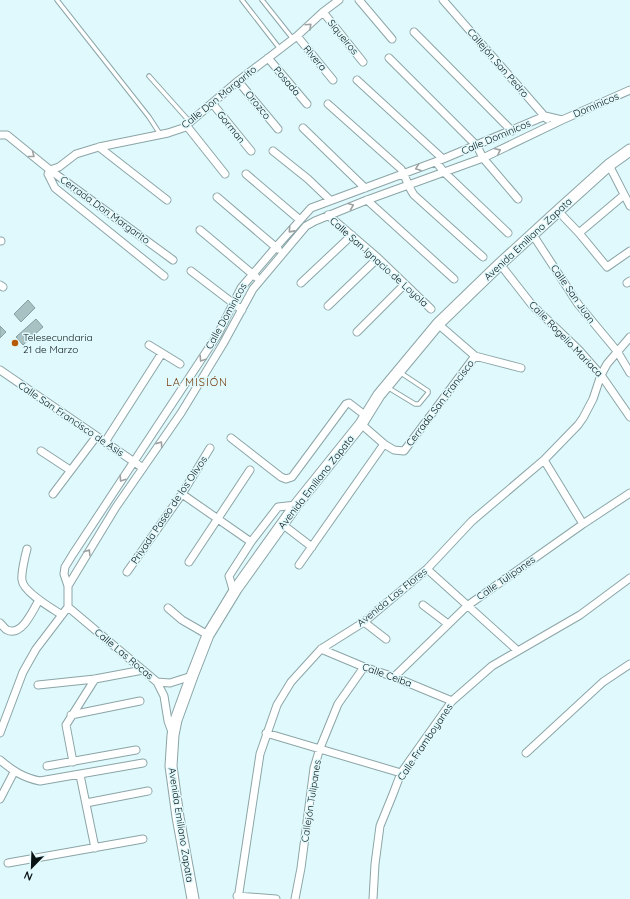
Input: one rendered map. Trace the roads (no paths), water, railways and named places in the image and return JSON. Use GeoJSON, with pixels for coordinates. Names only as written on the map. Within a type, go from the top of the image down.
{"type":"FeatureCollection","features":[{"type":"Feature","properties":{"kind":"main road","name":"Avenida Emiliano Zapata"},"geometry":{"type":"LineString","coordinates":[[193,899],[178,817],[171,766],[173,735],[192,676],[208,635],[234,593],[296,505],[363,420],[386,387],[438,324],[558,211],[609,165],[630,150]]}},
{"type":"Feature","properties":{"kind":"street","name":"Calle Don Margarito"},"geometry":{"type":"LineString","coordinates":[[50,170],[59,167],[76,154],[99,147],[161,135],[183,128],[238,81],[295,38],[323,12],[339,0]]}},
{"type":"Feature","properties":{"kind":"street"},"geometry":{"type":"LineString","coordinates":[[360,0],[392,39]]}},
{"type":"Feature","properties":{"kind":"street","name":"Callejón San Pedro"},"geometry":{"type":"LineString","coordinates":[[443,0],[553,124]]}},
{"type":"Feature","properties":{"kind":"street","name":"Siqueiros"},"geometry":{"type":"LineString","coordinates":[[323,12],[363,62]]}},
{"type":"Feature","properties":{"kind":"street"},"geometry":{"type":"LineString","coordinates":[[414,32],[512,131]]}},
{"type":"Feature","properties":{"kind":"street","name":"Rivera"},"geometry":{"type":"LineString","coordinates":[[295,38],[333,80]]}},
{"type":"Feature","properties":{"kind":"street","name":"Posada"},"geometry":{"type":"LineString","coordinates":[[268,58],[307,104]]}},
{"type":"Feature","properties":{"kind":"street"},"geometry":{"type":"LineString","coordinates":[[389,58],[477,146],[483,158],[518,199]]}},
{"type":"Feature","properties":{"kind":"street"},"geometry":{"type":"LineString","coordinates":[[357,80],[443,159]]}},
{"type":"Feature","properties":{"kind":"street","name":"Orozco"},"geometry":{"type":"LineString","coordinates":[[238,81],[278,129]]}},
{"type":"Feature","properties":{"kind":"street","name":"Dominicos"},"geometry":{"type":"LineString","coordinates":[[553,124],[630,90]]}},
{"type":"Feature","properties":{"kind":"street","name":"Gorman"},"geometry":{"type":"LineString","coordinates":[[212,103],[251,151]]}},
{"type":"Feature","properties":{"kind":"street"},"geometry":{"type":"LineString","coordinates":[[328,104],[404,174],[414,195],[483,257]]}},
{"type":"Feature","properties":{"kind":"street","name":"Dominicos"},"geometry":{"type":"LineString","coordinates":[[545,116],[562,120]]}},
{"type":"Feature","properties":{"kind":"street","name":"Calle Dominicos"},"geometry":{"type":"LineString","coordinates":[[68,607],[68,586],[64,574],[65,567],[72,554],[218,334],[241,288],[252,273],[300,220],[312,208],[330,200],[477,146],[545,116]]}},
{"type":"Feature","properties":{"kind":"street"},"geometry":{"type":"LineString","coordinates":[[188,123],[225,174]]}},
{"type":"Feature","properties":{"kind":"street","name":"Calle Dominicos"},"geometry":{"type":"LineString","coordinates":[[68,586],[116,506],[181,413],[253,289],[306,226],[328,215],[366,200],[483,158],[553,124]]}},
{"type":"Feature","properties":{"kind":"street"},"geometry":{"type":"LineString","coordinates":[[303,128],[365,188]]}},
{"type":"Feature","properties":{"kind":"street"},"geometry":{"type":"LineString","coordinates":[[0,135],[7,135],[50,170]]}},
{"type":"Feature","properties":{"kind":"street"},"geometry":{"type":"LineString","coordinates":[[99,147],[168,200]]}},
{"type":"Feature","properties":{"kind":"street"},"geometry":{"type":"LineString","coordinates":[[273,151],[308,179],[330,200]]}},
{"type":"Feature","properties":{"kind":"street"},"geometry":{"type":"LineString","coordinates":[[436,162],[444,172],[508,233]]}},
{"type":"Feature","properties":{"kind":"street"},"geometry":{"type":"LineString","coordinates":[[609,165],[630,206]]}},
{"type":"Feature","properties":{"kind":"street","name":"Cerrada Don Margarito"},"geometry":{"type":"LineString","coordinates":[[164,276],[55,188],[48,174],[50,170],[173,260]]}},
{"type":"Feature","properties":{"kind":"street"},"geometry":{"type":"LineString","coordinates":[[246,174],[300,220]]}},
{"type":"Feature","properties":{"kind":"street"},"geometry":{"type":"LineString","coordinates":[[579,233],[624,195]]}},
{"type":"Feature","properties":{"kind":"street"},"geometry":{"type":"LineString","coordinates":[[218,197],[283,254]]}},
{"type":"Feature","properties":{"kind":"street"},"geometry":{"type":"LineString","coordinates":[[366,200],[454,279]]}},
{"type":"Feature","properties":{"kind":"street"},"geometry":{"type":"LineString","coordinates":[[558,211],[607,266],[630,251]]}},
{"type":"Feature","properties":{"kind":"street","name":"Calle San Ignacio de Loyola"},"geometry":{"type":"LineString","coordinates":[[328,215],[378,258],[431,309]]}},
{"type":"Feature","properties":{"kind":"street"},"geometry":{"type":"LineString","coordinates":[[200,230],[260,281]]}},
{"type":"Feature","properties":{"kind":"street"},"geometry":{"type":"LineString","coordinates":[[301,283],[352,235]]}},
{"type":"Feature","properties":{"kind":"street","name":"Calle San Juan"},"geometry":{"type":"LineString","coordinates":[[533,235],[578,304],[617,351],[630,373]]}},
{"type":"Feature","properties":{"kind":"street"},"geometry":{"type":"LineString","coordinates":[[328,306],[378,258]]}},
{"type":"Feature","properties":{"kind":"street","name":"Calle Rogelio Mariaca"},"geometry":{"type":"LineString","coordinates":[[500,264],[532,305],[579,350],[601,375],[630,417]]}},
{"type":"Feature","properties":{"kind":"street"},"geometry":{"type":"LineString","coordinates":[[191,271],[242,310]]}},
{"type":"Feature","properties":{"kind":"street"},"geometry":{"type":"LineString","coordinates":[[356,332],[405,284]]}},
{"type":"Feature","properties":{"kind":"street","name":"Cerrada San Francisco"},"geometry":{"type":"LineString","coordinates":[[384,444],[394,450],[404,451],[475,356],[438,324]]}},
{"type":"Feature","properties":{"kind":"street","name":"Avenida Las Flores"},"geometry":{"type":"LineString","coordinates":[[238,898],[260,754],[266,733],[277,705],[288,688],[321,649],[364,622],[427,569],[472,522],[544,460],[583,418],[593,399],[601,375],[617,351],[630,336]]}},
{"type":"Feature","properties":{"kind":"street"},"geometry":{"type":"LineString","coordinates":[[149,345],[180,364]]}},
{"type":"Feature","properties":{"kind":"street"},"geometry":{"type":"LineString","coordinates":[[105,442],[162,353]]}},
{"type":"Feature","properties":{"kind":"street"},"geometry":{"type":"LineString","coordinates":[[475,356],[520,368]]}},
{"type":"Feature","properties":{"kind":"street","name":"Calle San Francisco de Asis"},"geometry":{"type":"LineString","coordinates":[[0,370],[143,468]]}},
{"type":"Feature","properties":{"kind":"street"},"geometry":{"type":"LineString","coordinates":[[193,373],[202,378]]}},
{"type":"Feature","properties":{"kind":"street"},"geometry":{"type":"LineString","coordinates":[[231,438],[281,477],[286,479],[292,477],[346,404],[350,403],[384,444],[300,565]]}},
{"type":"Feature","properties":{"kind":"street"},"geometry":{"type":"LineString","coordinates":[[53,494],[96,437]]}},
{"type":"Feature","properties":{"kind":"street","name":"Privada Paseo de los Olivos"},"geometry":{"type":"LineString","coordinates":[[127,572],[182,494],[210,448]]}},
{"type":"Feature","properties":{"kind":"street"},"geometry":{"type":"LineString","coordinates":[[41,451],[70,470]]}},
{"type":"Feature","properties":{"kind":"street"},"geometry":{"type":"LineString","coordinates":[[544,460],[582,524]]}},
{"type":"Feature","properties":{"kind":"street"},"geometry":{"type":"LineString","coordinates":[[189,562],[250,470]]}},
{"type":"Feature","properties":{"kind":"street","name":"Calle Tulipanes"},"geometry":{"type":"LineString","coordinates":[[394,677],[467,606],[582,524],[630,493]]}},
{"type":"Feature","properties":{"kind":"street"},"geometry":{"type":"LineString","coordinates":[[182,494],[251,542]]}},
{"type":"Feature","properties":{"kind":"street"},"geometry":{"type":"LineString","coordinates":[[234,593],[229,576],[251,542],[278,508],[296,505]]}},
{"type":"Feature","properties":{"kind":"street"},"geometry":{"type":"LineString","coordinates":[[282,524],[312,546]]}},
{"type":"Feature","properties":{"kind":"street"},"geometry":{"type":"LineString","coordinates":[[26,548],[22,580],[25,586],[39,600],[62,615]]}},
{"type":"Feature","properties":{"kind":"street"},"geometry":{"type":"LineString","coordinates":[[427,569],[518,651]]}},
{"type":"Feature","properties":{"kind":"street","name":"Calle Framboyanes"},"geometry":{"type":"LineString","coordinates":[[374,899],[375,864],[380,826],[401,773],[452,702],[492,666],[580,616],[630,578]]}},
{"type":"Feature","properties":{"kind":"street"},"geometry":{"type":"LineString","coordinates":[[0,623],[7,630],[14,631],[21,629],[39,600]]}},
{"type":"Feature","properties":{"kind":"street"},"geometry":{"type":"LineString","coordinates":[[423,605],[448,624]]}},
{"type":"Feature","properties":{"kind":"street"},"geometry":{"type":"LineString","coordinates":[[0,733],[23,672],[36,649],[68,607]]}},
{"type":"Feature","properties":{"kind":"street","name":"Calle Las Rocas"},"geometry":{"type":"LineString","coordinates":[[68,607],[157,682],[164,696],[168,721],[173,735]]}},
{"type":"Feature","properties":{"kind":"street"},"geometry":{"type":"LineString","coordinates":[[168,608],[182,620],[208,635]]}},
{"type":"Feature","properties":{"kind":"street"},"geometry":{"type":"LineString","coordinates":[[364,622],[386,639]]}},
{"type":"Feature","properties":{"kind":"street","name":"Calle Ceiba"},"geometry":{"type":"LineString","coordinates":[[321,649],[364,667],[394,677],[452,702]]}},
{"type":"Feature","properties":{"kind":"street"},"geometry":{"type":"LineString","coordinates":[[526,753],[603,682],[630,664]]}},
{"type":"Feature","properties":{"kind":"street","name":"Callejón Tulipanes"},"geometry":{"type":"LineString","coordinates":[[295,899],[301,868],[314,768],[320,748],[338,704],[364,667]]}},
{"type":"Feature","properties":{"kind":"street"},"geometry":{"type":"LineString","coordinates":[[38,685],[94,679],[143,670]]}},
{"type":"Feature","properties":{"kind":"street"},"geometry":{"type":"LineString","coordinates":[[157,682],[170,683],[192,676]]}},
{"type":"Feature","properties":{"kind":"street"},"geometry":{"type":"LineString","coordinates":[[73,762],[66,724],[94,679]]}},
{"type":"Feature","properties":{"kind":"street"},"geometry":{"type":"LineString","coordinates":[[71,715],[140,701]]}},
{"type":"Feature","properties":{"kind":"street"},"geometry":{"type":"LineString","coordinates":[[266,733],[401,773]]}},
{"type":"Feature","properties":{"kind":"street"},"geometry":{"type":"LineString","coordinates":[[47,766],[136,750]]}},
{"type":"Feature","properties":{"kind":"street"},"geometry":{"type":"LineString","coordinates":[[0,760],[14,772],[28,779],[40,781],[143,763]]}},
{"type":"Feature","properties":{"kind":"street"},"geometry":{"type":"LineString","coordinates":[[0,800],[14,772]]}},
{"type":"Feature","properties":{"kind":"street"},"geometry":{"type":"LineString","coordinates":[[80,775],[95,848]]}},
{"type":"Feature","properties":{"kind":"street"},"geometry":{"type":"LineString","coordinates":[[86,803],[148,791]]}},
{"type":"Feature","properties":{"kind":"street"},"geometry":{"type":"LineString","coordinates":[[8,863],[143,839]]}},
{"type":"Feature","properties":{"kind":"street"},"geometry":{"type":"LineString","coordinates":[[238,898],[276,899]]}},
{"type":"Feature","properties":{"kind":"lane"},"geometry":{"type":"LineString","coordinates":[[57,0],[149,117],[161,135]]}},
{"type":"Feature","properties":{"kind":"lane"},"geometry":{"type":"LineString","coordinates":[[242,0],[280,49]]}},
{"type":"Feature","properties":{"kind":"lane"},"geometry":{"type":"LineString","coordinates":[[262,0],[295,38]]}},
{"type":"Feature","properties":{"kind":"lane"},"geometry":{"type":"LineString","coordinates":[[149,76],[188,123]]}},
{"type":"Feature","properties":{"kind":"lane"},"geometry":{"type":"LineString","coordinates":[[386,387],[415,404],[420,404],[428,391],[399,372]]}},
{"type":"Feature","properties":{"kind":"place","name":"Telesecundaria 21 de Marzo"},"geometry":{"type":"Point","coordinates":[15,343]}},
{"type":"Feature","properties":{"kind":"district","name":"LA MISIÓN"},"geometry":{"type":"Point","coordinates":[197,382]}}]}
